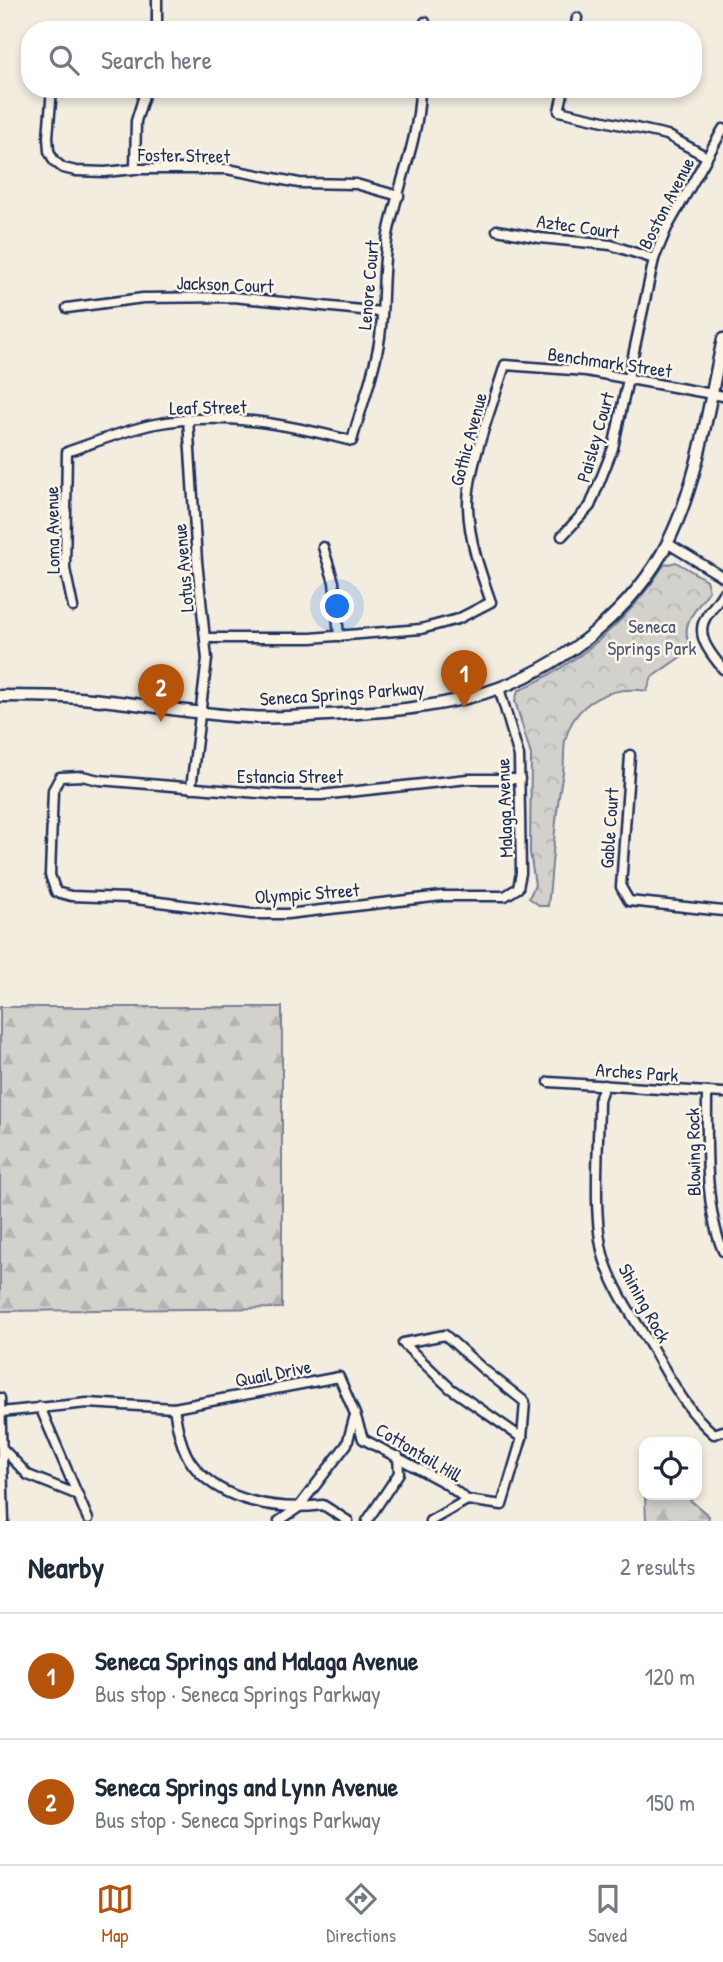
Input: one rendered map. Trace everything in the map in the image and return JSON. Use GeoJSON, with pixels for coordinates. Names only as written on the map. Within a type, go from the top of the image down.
{"type":"FeatureCollection","features":[{"type":"Feature","properties":{"kind":"street"},"geometry":{"type":"LineString","coordinates":[[157,0],[157,21]]}},
{"type":"Feature","properties":{"kind":"street","name":"Foster Street"},"geometry":{"type":"LineString","coordinates":[[51,98],[49,151],[54,161],[63,168],[76,172],[227,169],[299,183],[356,184],[398,196]]}},
{"type":"Feature","properties":{"kind":"street"},"geometry":{"type":"LineString","coordinates":[[135,169],[136,121],[143,98]]}},
{"type":"Feature","properties":{"kind":"street","name":"Lenore Court"},"geometry":{"type":"LineString","coordinates":[[352,441],[377,350],[384,252],[419,122],[420,98]]}},
{"type":"Feature","properties":{"kind":"street"},"geometry":{"type":"LineString","coordinates":[[562,98],[559,111],[667,135],[707,157]]}},
{"type":"Feature","properties":{"kind":"street","name":"Boston Avenue"},"geometry":{"type":"LineString","coordinates":[[627,378],[654,259],[667,228],[723,129]]}},
{"type":"Feature","properties":{"kind":"street","name":"Aztec Court"},"geometry":{"type":"LineString","coordinates":[[497,230],[540,238],[611,245],[654,259]]}},
{"type":"Feature","properties":{"kind":"street","name":"Jackson Court"},"geometry":{"type":"LineString","coordinates":[[67,308],[120,300],[187,296],[233,297],[381,312]]}},
{"type":"Feature","properties":{"kind":"street","name":"Seneca Springs Parkway"},"geometry":{"type":"LineString","coordinates":[[0,696],[81,698],[248,717],[303,717],[433,704],[499,688],[545,667],[610,618],[636,589],[667,543],[689,492],[723,339]]}},
{"type":"Feature","properties":{"kind":"street","name":"Benchmark Street"},"geometry":{"type":"LineString","coordinates":[[505,365],[586,371],[723,396]]}},
{"type":"Feature","properties":{"kind":"street","name":"Gothic Avenue"},"geometry":{"type":"LineString","coordinates":[[339,636],[421,629],[458,619],[491,602],[469,528],[468,504],[470,481],[505,365]]}},
{"type":"Feature","properties":{"kind":"street","name":"Paisley Court"},"geometry":{"type":"LineString","coordinates":[[562,536],[590,506],[599,485],[612,447],[627,378]]}},
{"type":"Feature","properties":{"kind":"street","name":"Leaf Street"},"geometry":{"type":"LineString","coordinates":[[67,452],[124,432],[188,419],[260,421],[352,441]]}},
{"type":"Feature","properties":{"kind":"street","name":"Lotus Avenue"},"geometry":{"type":"LineString","coordinates":[[188,419],[197,561],[207,659],[191,788]]}},
{"type":"Feature","properties":{"kind":"street","name":"Loma Avenue"},"geometry":{"type":"LineString","coordinates":[[67,452],[65,569],[73,607]]}},
{"type":"Feature","properties":{"kind":"street"},"geometry":{"type":"LineString","coordinates":[[667,543],[723,577]]}},
{"type":"Feature","properties":{"kind":"street"},"geometry":{"type":"LineString","coordinates":[[205,638],[312,639],[339,636],[334,582],[323,547]]}},
{"type":"Feature","properties":{"kind":"street"},"geometry":{"type":"LineString","coordinates":[[723,593],[704,619],[702,632],[707,648],[723,670]]}},
{"type":"Feature","properties":{"kind":"street","name":"Malaga Avenue"},"geometry":{"type":"LineString","coordinates":[[499,688],[519,756],[521,873],[518,888]]}},
{"type":"Feature","properties":{"kind":"street","name":"Gable Court"},"geometry":{"type":"LineString","coordinates":[[630,755],[621,887],[629,901],[723,911]]}},
{"type":"Feature","properties":{"kind":"street","name":"Estancia Street"},"geometry":{"type":"LineString","coordinates":[[56,892],[50,875],[53,790],[60,777],[82,776],[99,780],[252,794],[321,795],[468,779],[520,779]]}},
{"type":"Feature","properties":{"kind":"street","name":"Olympic Street"},"geometry":{"type":"LineString","coordinates":[[56,892],[71,896],[128,898],[252,914],[287,914],[442,896],[505,896],[518,888]]}},
{"type":"Feature","properties":{"kind":"street","name":"Arches Park"},"geometry":{"type":"LineString","coordinates":[[549,1082],[723,1093]]}},
{"type":"Feature","properties":{"kind":"street","name":"Shining Rock"},"geometry":{"type":"LineString","coordinates":[[604,1086],[600,1100],[598,1206],[604,1261],[623,1299],[682,1399],[697,1419],[718,1432]]}},
{"type":"Feature","properties":{"kind":"street","name":"Blowing Rock"},"geometry":{"type":"LineString","coordinates":[[708,1092],[710,1209],[716,1236],[723,1251]]}},
{"type":"Feature","properties":{"kind":"street"},"geometry":{"type":"LineString","coordinates":[[430,1521],[467,1500],[502,1504],[522,1438],[525,1402],[482,1370],[445,1335],[403,1343],[450,1388],[522,1438]]}},
{"type":"Feature","properties":{"kind":"street","name":"Quail Drive"},"geometry":{"type":"LineString","coordinates":[[174,1408],[338,1377],[355,1414]]}},
{"type":"Feature","properties":{"kind":"street"},"geometry":{"type":"LineString","coordinates":[[0,1398],[4,1521]]}},
{"type":"Feature","properties":{"kind":"street"},"geometry":{"type":"LineString","coordinates":[[1,1412],[87,1403],[174,1408],[177,1428],[191,1464],[216,1487],[264,1504],[298,1508],[323,1505],[348,1521]]}},
{"type":"Feature","properties":{"kind":"street"},"geometry":{"type":"LineString","coordinates":[[40,1407],[88,1519]]}},
{"type":"Feature","properties":{"kind":"street","name":"Cottontail Hill"},"geometry":{"type":"LineString","coordinates":[[355,1414],[363,1439],[445,1483],[467,1500]]}},
{"type":"Feature","properties":{"kind":"street","name":"Cottontail Hill"},"geometry":{"type":"LineString","coordinates":[[298,1508],[347,1444],[355,1414]]}},
{"type":"Feature","properties":{"kind":"street"},"geometry":{"type":"LineString","coordinates":[[3,1449],[28,1475],[78,1495]]}},
{"type":"Feature","properties":{"kind":"street"},"geometry":{"type":"LineString","coordinates":[[367,1521],[399,1473],[398,1457]]}},
{"type":"Feature","properties":{"kind":"street"},"geometry":{"type":"LineString","coordinates":[[279,1521],[298,1508]]}},
{"type":"Feature","properties":{"kind":"green space","name":"Seneca Springs Park"},"geometry":{"type":"Polygon","coordinates":[[[676,562],[706,580],[709,591],[687,626],[688,641],[692,649],[652,677],[647,691],[607,694],[585,706],[576,716],[564,746],[548,906],[540,906],[529,898],[535,885],[530,852],[531,755],[515,701],[518,691],[582,654],[635,605],[664,565],[676,562]]]}},
{"type":"Feature","properties":{"kind":"green space"},"geometry":{"type":"Polygon","coordinates":[[[0,1007],[282,1007],[282,1308],[0,1311],[0,1007]]]}},
{"type":"Feature","properties":{"kind":"green space"},"geometry":{"type":"Polygon","coordinates":[[[645,1500],[690,1500],[709,1516],[708,1521],[646,1521],[645,1500]]]}},
{"type":"Feature","properties":{"kind":"place","name":"Seneca Springs and Malaga Avenue"},"geometry":{"type":"Point","coordinates":[464,708]}},
{"type":"Feature","properties":{"kind":"place","name":"Seneca Springs and Lynn Avenue"},"geometry":{"type":"Point","coordinates":[161,722]}}]}
